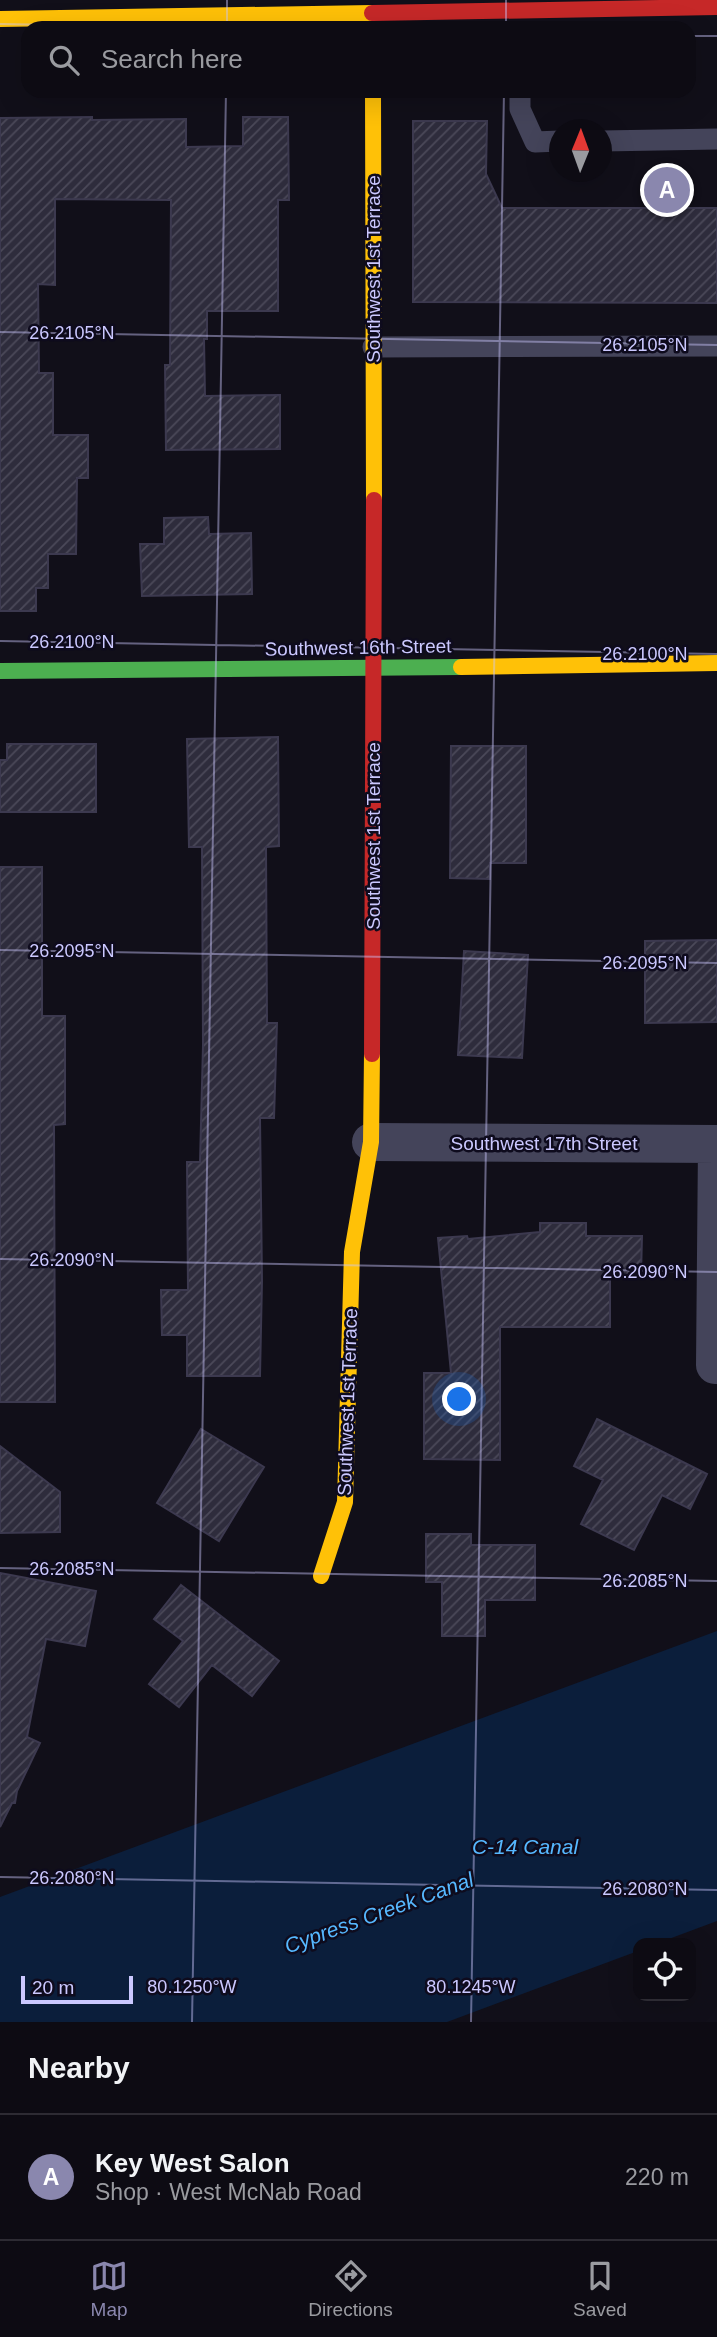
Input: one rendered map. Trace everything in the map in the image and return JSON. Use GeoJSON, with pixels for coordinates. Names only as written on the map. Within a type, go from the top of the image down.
{"type":"FeatureCollection","features":[{"type":"Feature","properties":{"kind":"street"},"geometry":{"type":"LineString","coordinates":[[0,19],[373,14],[518,20],[717,7]]}},
{"type":"Feature","properties":{"kind":"street","name":"Southwest 1st Terrace"},"geometry":{"type":"LineString","coordinates":[[321,1576],[345,1502],[352,1252],[371,1142],[373,98]]}},
{"type":"Feature","properties":{"kind":"street","name":"Southwest 16th Street"},"geometry":{"type":"LineString","coordinates":[[0,671],[374,669],[717,663]]}},
{"type":"Feature","properties":{"kind":"street","name":"Southwest 17th Street"},"geometry":{"type":"LineString","coordinates":[[371,1142],[717,1144]]}},
{"type":"Feature","properties":{"kind":"street"},"geometry":{"type":"LineString","coordinates":[[715,1365],[717,1144]]}},
{"type":"Feature","properties":{"kind":"lane"},"geometry":{"type":"LineString","coordinates":[[520,98],[520,109],[535,142],[549,141]]}},
{"type":"Feature","properties":{"kind":"lane"},"geometry":{"type":"LineString","coordinates":[[612,141],[717,139]]}},
{"type":"Feature","properties":{"kind":"lane"},"geometry":{"type":"LineString","coordinates":[[373,347],[717,345]]}},
{"type":"Feature","properties":{"kind":"water","name":"C-14 Canal"},"geometry":{"type":"Polygon","coordinates":[[[717,1631],[717,1921],[671,1938],[633,1938],[633,1953],[447,2022],[0,2022],[0,1897],[717,1631]]]}},
{"type":"Feature","properties":{"kind":"building"},"geometry":{"type":"Polygon","coordinates":[[[92,117],[92,120],[186,119],[186,147],[243,146],[243,117],[288,117],[289,200],[278,200],[278,311],[207,311],[207,339],[204,339],[205,396],[280,395],[280,449],[166,450],[165,365],[170,365],[171,200],[55,199],[55,285],[38,284],[39,373],[53,373],[53,435],[88,435],[88,478],[77,478],[76,554],[48,554],[48,588],[36,588],[36,611],[0,611],[0,118],[92,117]]]}},
{"type":"Feature","properties":{"kind":"building"},"geometry":{"type":"Polygon","coordinates":[[[413,121],[487,121],[486,174],[502,208],[717,208],[717,303],[413,302],[413,121]]]}},
{"type":"Feature","properties":{"kind":"building"},"geometry":{"type":"Polygon","coordinates":[[[208,517],[209,534],[251,533],[252,594],[142,596],[140,544],[164,544],[164,518],[208,517]]]}},
{"type":"Feature","properties":{"kind":"building"},"geometry":{"type":"Polygon","coordinates":[[[278,737],[279,846],[266,847],[267,1023],[277,1023],[274,1118],[260,1118],[260,1376],[187,1376],[187,1335],[162,1335],[161,1290],[188,1290],[187,1162],[200,1162],[203,1045],[202,847],[189,847],[187,739],[278,737]]]}},
{"type":"Feature","properties":{"kind":"building"},"geometry":{"type":"Polygon","coordinates":[[[7,744],[96,744],[96,812],[0,812],[0,760],[7,760],[7,744]]]}},
{"type":"Feature","properties":{"kind":"building"},"geometry":{"type":"Polygon","coordinates":[[[451,746],[526,746],[526,863],[490,863],[490,879],[450,878],[451,746]]]}},
{"type":"Feature","properties":{"kind":"building"},"geometry":{"type":"Polygon","coordinates":[[[0,867],[42,867],[42,1016],[65,1016],[65,1124],[54,1125],[55,1402],[0,1402],[0,867]]]}},
{"type":"Feature","properties":{"kind":"building"},"geometry":{"type":"Polygon","coordinates":[[[717,940],[717,1022],[645,1023],[645,941],[717,940]]]}},
{"type":"Feature","properties":{"kind":"building"},"geometry":{"type":"Polygon","coordinates":[[[464,951],[528,955],[522,1058],[458,1055],[464,951]]]}},
{"type":"Feature","properties":{"kind":"building"},"geometry":{"type":"Polygon","coordinates":[[[540,1223],[586,1223],[586,1236],[642,1236],[641,1276],[610,1276],[610,1327],[500,1327],[500,1460],[424,1459],[424,1373],[451,1373],[438,1238],[467,1236],[468,1239],[540,1232],[540,1223]]]}},
{"type":"Feature","properties":{"kind":"building"},"geometry":{"type":"Polygon","coordinates":[[[597,1419],[707,1474],[690,1509],[662,1495],[634,1550],[581,1524],[603,1480],[574,1466],[597,1419]]]}},
{"type":"Feature","properties":{"kind":"building"},"geometry":{"type":"Polygon","coordinates":[[[201,1429],[264,1467],[219,1541],[157,1503],[201,1429]]]}},
{"type":"Feature","properties":{"kind":"building"},"geometry":{"type":"Polygon","coordinates":[[[0,1446],[60,1492],[60,1532],[0,1533],[0,1446]]]}},
{"type":"Feature","properties":{"kind":"building"},"geometry":{"type":"Polygon","coordinates":[[[426,1534],[471,1534],[471,1545],[535,1545],[535,1600],[485,1600],[485,1636],[442,1636],[442,1582],[426,1582],[426,1534]]]}},
{"type":"Feature","properties":{"kind":"building"},"geometry":{"type":"Polygon","coordinates":[[[0,1573],[96,1591],[85,1646],[46,1639],[27,1737],[40,1743],[17,1791],[15,1803],[12,1803],[0,1827],[0,1573]]]}},
{"type":"Feature","properties":{"kind":"building"},"geometry":{"type":"Polygon","coordinates":[[[181,1585],[279,1661],[252,1696],[212,1665],[179,1707],[149,1684],[183,1641],[154,1619],[181,1585]]]}},
{"type":"Feature","properties":{"kind":"traffic: fast"},"geometry":{"type":"LineString","coordinates":[[0,671],[461,667]]}},
{"type":"Feature","properties":{"kind":"traffic: slow"},"geometry":{"type":"LineString","coordinates":[[0,19],[372,13]]}},
{"type":"Feature","properties":{"kind":"traffic: slow"},"geometry":{"type":"LineString","coordinates":[[373,98],[374,500]]}},
{"type":"Feature","properties":{"kind":"traffic: slow"},"geometry":{"type":"LineString","coordinates":[[461,667],[717,663]]}},
{"type":"Feature","properties":{"kind":"traffic: slow"},"geometry":{"type":"LineString","coordinates":[[321,1576],[345,1502],[352,1252],[371,1142],[372,1054]]}},
{"type":"Feature","properties":{"kind":"traffic: jam"},"geometry":{"type":"LineString","coordinates":[[372,13],[717,7]]}},
{"type":"Feature","properties":{"kind":"traffic: jam"},"geometry":{"type":"LineString","coordinates":[[372,1054],[374,500]]}},
{"type":"Feature","properties":{"kind":"place","name":"Key West Salon"},"geometry":{"type":"Point","coordinates":[667,190]}},
{"type":"Feature","properties":{"kind":"water label","name":"Cypress Creek Canal"},"geometry":{"type":"Point","coordinates":[379,1913]}}]}
